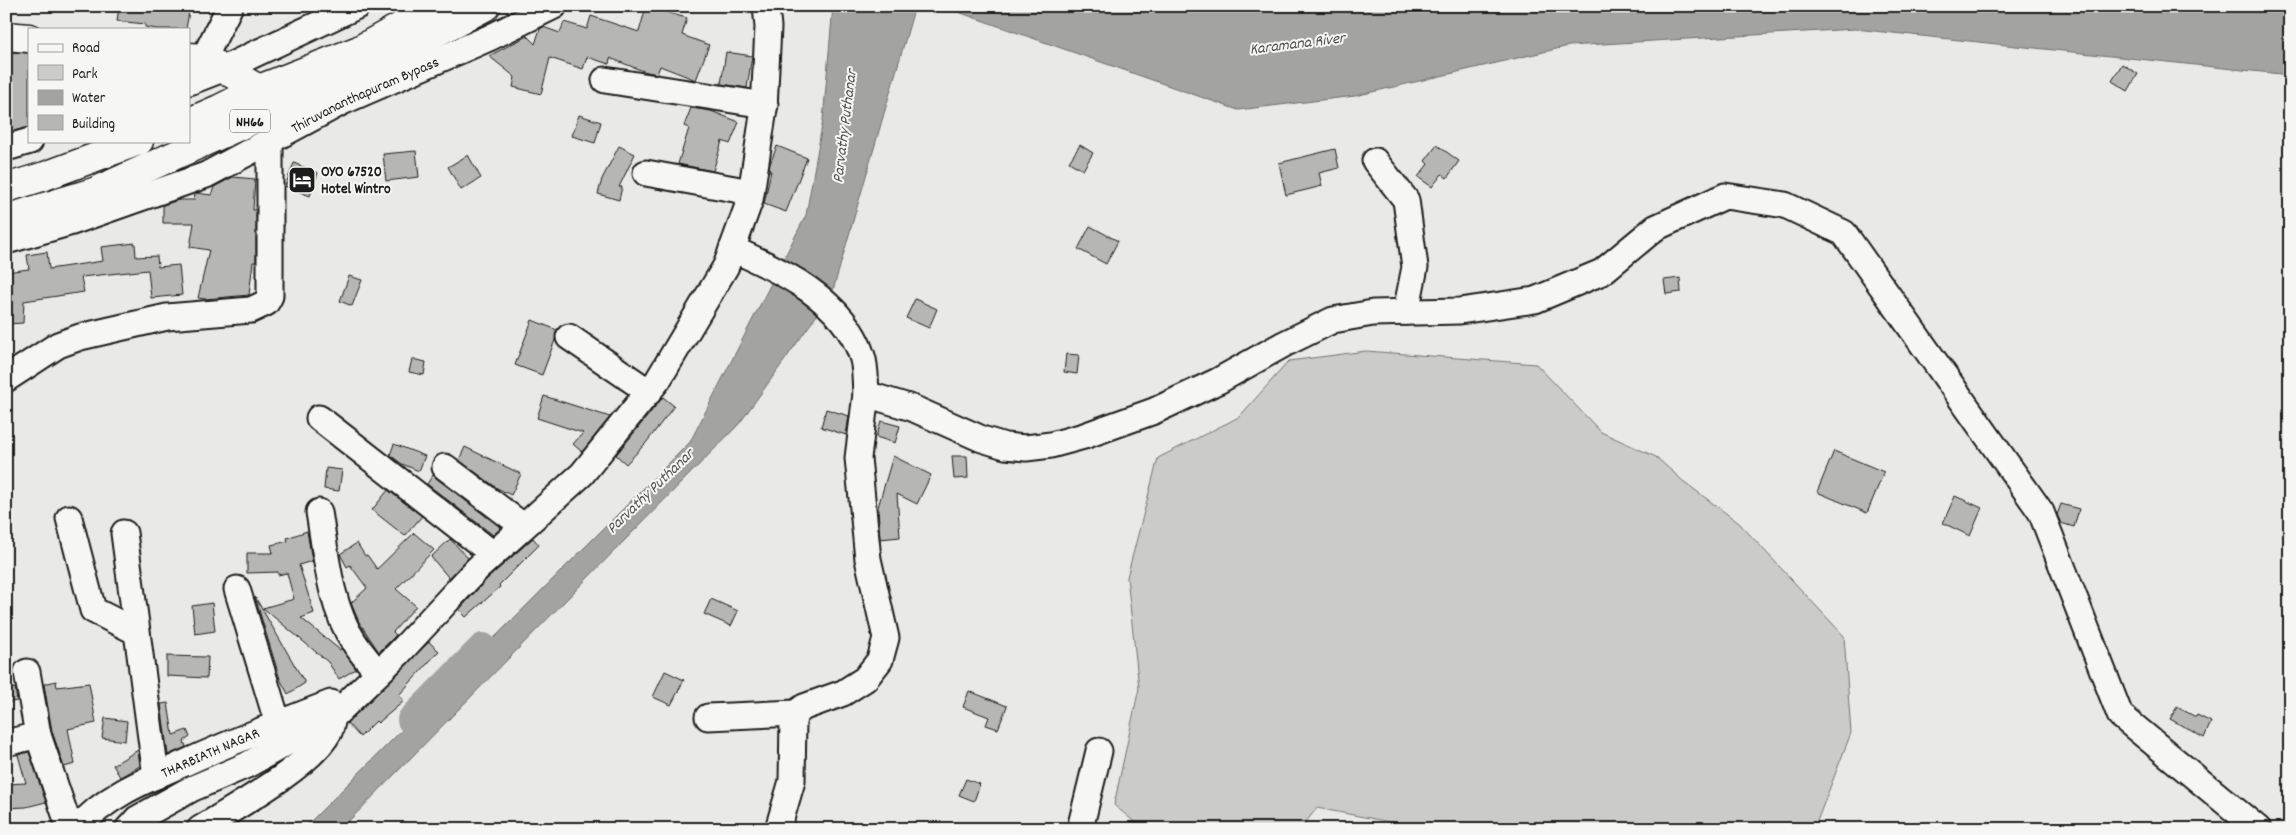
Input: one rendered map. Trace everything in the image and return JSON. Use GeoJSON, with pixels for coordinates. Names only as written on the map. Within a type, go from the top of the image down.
{"type":"FeatureCollection","features":[{"type":"Feature","properties":{"kind":"main road","name":"NH66"},"geometry":{"type":"LineString","coordinates":[[190,122],[219,110],[259,89],[359,50],[437,6]]}},
{"type":"Feature","properties":{"kind":"main road","name":"Thiruvananthapuram Bypass"},"geometry":{"type":"LineString","coordinates":[[6,219],[94,192],[382,61],[486,6]]}},
{"type":"Feature","properties":{"kind":"main road"},"geometry":{"type":"LineString","coordinates":[[6,36],[28,38]]}},
{"type":"Feature","properties":{"kind":"main road"},"geometry":{"type":"LineString","coordinates":[[206,61],[259,89]]}},
{"type":"Feature","properties":{"kind":"main road"},"geometry":{"type":"LineString","coordinates":[[6,188],[45,176],[137,142]]}},
{"type":"Feature","properties":{"kind":"street"},"geometry":{"type":"LineString","coordinates":[[190,81],[206,61],[230,6]]}},
{"type":"Feature","properties":{"kind":"street"},"geometry":{"type":"LineString","coordinates":[[206,61],[357,6]]}},
{"type":"Feature","properties":{"kind":"street","name":"Thiruvananthapuram Bypass"},"geometry":{"type":"LineString","coordinates":[[6,241],[72,222],[206,175],[342,102],[489,38],[554,6]]}},
{"type":"Feature","properties":{"kind":"street"},"geometry":{"type":"LineString","coordinates":[[128,829],[137,819],[160,806],[191,789],[247,765],[332,717],[378,673],[492,554],[582,474],[649,392],[726,266],[751,192],[764,105],[768,27],[766,6]]}},
{"type":"Feature","properties":{"kind":"street"},"geometry":{"type":"LineString","coordinates":[[605,80],[764,105]]}},
{"type":"Feature","properties":{"kind":"street"},"geometry":{"type":"LineString","coordinates":[[6,379],[58,345],[80,336],[167,317],[251,310],[266,304],[270,296],[270,140]]}},
{"type":"Feature","properties":{"kind":"street"},"geometry":{"type":"LineString","coordinates":[[6,148],[28,142]]}},
{"type":"Feature","properties":{"kind":"street"},"geometry":{"type":"LineString","coordinates":[[1375,161],[1406,200],[1414,267],[1406,312]]}},
{"type":"Feature","properties":{"kind":"street"},"geometry":{"type":"LineString","coordinates":[[646,172],[751,192]]}},
{"type":"Feature","properties":{"kind":"street"},"geometry":{"type":"LineString","coordinates":[[866,394],[912,408],[982,438],[1006,446],[1026,448],[1051,445],[1084,436],[1154,411],[1218,381],[1284,344],[1334,320],[1373,313],[1460,311],[1535,300],[1602,272],[1655,228],[1725,196],[1785,205],[1844,233],[2041,512],[2120,715],[2258,829]]}},
{"type":"Feature","properties":{"kind":"street"},"geometry":{"type":"LineString","coordinates":[[708,717],[796,712],[804,707],[843,693],[864,679],[880,660],[886,638],[868,559],[858,458],[866,394],[862,356],[848,329],[830,308],[801,284],[769,265],[732,249]]}},
{"type":"Feature","properties":{"kind":"street"},"geometry":{"type":"LineString","coordinates":[[569,338],[649,392]]}},
{"type":"Feature","properties":{"kind":"street"},"geometry":{"type":"LineString","coordinates":[[319,418],[492,554]]}},
{"type":"Feature","properties":{"kind":"street"},"geometry":{"type":"LineString","coordinates":[[445,467],[523,526]]}},
{"type":"Feature","properties":{"kind":"street"},"geometry":{"type":"LineString","coordinates":[[319,512],[329,575],[338,608],[353,641],[378,673]]}},
{"type":"Feature","properties":{"kind":"street"},"geometry":{"type":"LineString","coordinates":[[69,518],[93,610],[137,632]]}},
{"type":"Feature","properties":{"kind":"street"},"geometry":{"type":"LineString","coordinates":[[124,533],[156,776]]}},
{"type":"Feature","properties":{"kind":"street"},"geometry":{"type":"LineString","coordinates":[[236,589],[278,724]]}},
{"type":"Feature","properties":{"kind":"street"},"geometry":{"type":"LineString","coordinates":[[27,672],[38,735],[70,829]]}},
{"type":"Feature","properties":{"kind":"street","name":"THARBIATH NAGAR"},"geometry":{"type":"LineString","coordinates":[[77,829],[112,798],[156,776],[278,724],[354,695]]}},
{"type":"Feature","properties":{"kind":"street"},"geometry":{"type":"LineString","coordinates":[[778,829],[792,781],[793,721],[796,712]]}},
{"type":"Feature","properties":{"kind":"street"},"geometry":{"type":"LineString","coordinates":[[200,829],[276,782],[312,752],[329,731],[332,717]]}},
{"type":"Feature","properties":{"kind":"street"},"geometry":{"type":"LineString","coordinates":[[6,743],[38,735]]}},
{"type":"Feature","properties":{"kind":"street"},"geometry":{"type":"LineString","coordinates":[[1080,829],[1099,751]]}},
{"type":"Feature","properties":{"kind":"green space"},"geometry":{"type":"Polygon","coordinates":[[[1366,351],[1536,364],[1601,432],[1656,457],[1683,481],[1739,523],[1844,636],[1851,733],[1814,829],[1404,829],[1395,823],[1317,808],[1305,823],[1305,829],[1143,829],[1114,805],[1139,688],[1127,577],[1158,458],[1239,417],[1289,361],[1366,351]]]}},
{"type":"Feature","properties":{"kind":"water"},"geometry":{"type":"Polygon","coordinates":[[[833,6],[915,6],[832,294],[739,424],[341,829],[303,829],[690,442],[806,215],[823,120],[833,6]]]}},
{"type":"Feature","properties":{"kind":"water","name":"Karamana River"},"geometry":{"type":"Polygon","coordinates":[[[941,6],[2290,6],[2290,75],[1855,29],[1569,46],[1355,96],[1238,110],[941,6]]]}},
{"type":"Feature","properties":{"kind":"building"},"geometry":{"type":"Polygon","coordinates":[[[119,6],[190,6],[186,28],[151,28],[145,27],[145,24],[117,21],[119,6]]]}},
{"type":"Feature","properties":{"kind":"building"},"geometry":{"type":"Polygon","coordinates":[[[646,7],[687,18],[682,35],[709,45],[696,80],[660,66],[657,74],[643,71],[610,58],[609,64],[587,57],[583,69],[550,58],[541,94],[513,87],[515,77],[489,56],[527,36],[535,44],[540,29],[543,27],[560,33],[564,22],[587,29],[591,16],[639,32],[646,7]]]}},
{"type":"Feature","properties":{"kind":"building"},"geometry":{"type":"Polygon","coordinates":[[[6,52],[28,53],[28,127],[6,133],[6,52]]]}},
{"type":"Feature","properties":{"kind":"building"},"geometry":{"type":"Polygon","coordinates":[[[726,52],[752,56],[747,88],[721,84],[726,52]]]}},
{"type":"Feature","properties":{"kind":"building"},"geometry":{"type":"Polygon","coordinates":[[[2122,64],[2138,74],[2128,91],[2112,81],[2122,64]]]}},
{"type":"Feature","properties":{"kind":"building"},"geometry":{"type":"Polygon","coordinates":[[[691,108],[711,111],[739,122],[730,144],[722,141],[713,171],[678,164],[689,128],[684,126],[691,108]]]}},
{"type":"Feature","properties":{"kind":"building"},"geometry":{"type":"Polygon","coordinates":[[[579,115],[601,122],[595,143],[572,136],[579,115]]]}},
{"type":"Feature","properties":{"kind":"building"},"geometry":{"type":"Polygon","coordinates":[[[1080,145],[1093,153],[1083,170],[1069,162],[1080,145]]]}},
{"type":"Feature","properties":{"kind":"building"},"geometry":{"type":"Polygon","coordinates":[[[1437,145],[1459,161],[1447,178],[1442,174],[1432,187],[1418,177],[1428,164],[1425,161],[1437,145]]]}},
{"type":"Feature","properties":{"kind":"building"},"geometry":{"type":"Polygon","coordinates":[[[619,146],[635,154],[619,187],[622,187],[619,200],[598,194],[602,179],[619,146]]]}},
{"type":"Feature","properties":{"kind":"building"},"geometry":{"type":"Polygon","coordinates":[[[777,146],[807,158],[786,212],[764,204],[771,171],[769,171],[770,164],[777,146]]]}},
{"type":"Feature","properties":{"kind":"building"},"geometry":{"type":"Polygon","coordinates":[[[1335,149],[1339,168],[1319,173],[1322,186],[1286,195],[1279,163],[1335,149]]]}},
{"type":"Feature","properties":{"kind":"building"},"geometry":{"type":"Polygon","coordinates":[[[416,151],[419,177],[386,181],[383,154],[416,151]]]}},
{"type":"Feature","properties":{"kind":"building"},"geometry":{"type":"Polygon","coordinates":[[[468,155],[481,178],[461,190],[448,167],[468,155]]]}},
{"type":"Feature","properties":{"kind":"building","name":"OYO 67520 Hotel Wintro"},"geometry":{"type":"Polygon","coordinates":[[[294,163],[318,173],[310,196],[285,186],[294,163]]]}},
{"type":"Feature","properties":{"kind":"building"},"geometry":{"type":"Polygon","coordinates":[[[233,177],[255,179],[253,210],[256,210],[256,262],[253,262],[249,295],[198,298],[209,250],[190,247],[194,223],[163,223],[163,205],[179,200],[194,200],[197,193],[211,195],[214,187],[233,177]]]}},
{"type":"Feature","properties":{"kind":"building"},"geometry":{"type":"Polygon","coordinates":[[[1090,226],[1118,241],[1106,264],[1078,249],[1090,226]]]}},
{"type":"Feature","properties":{"kind":"building"},"geometry":{"type":"Polygon","coordinates":[[[135,243],[136,257],[157,256],[158,267],[179,265],[182,295],[151,298],[148,270],[81,277],[84,292],[24,301],[23,323],[7,324],[6,272],[29,269],[27,255],[47,252],[49,269],[103,261],[101,247],[135,243]]]}},
{"type":"Feature","properties":{"kind":"building"},"geometry":{"type":"Polygon","coordinates":[[[349,276],[362,280],[352,306],[340,301],[349,276]]]}},
{"type":"Feature","properties":{"kind":"building"},"geometry":{"type":"Polygon","coordinates":[[[1680,278],[1681,292],[1666,294],[1664,280],[1680,278]]]}},
{"type":"Feature","properties":{"kind":"building"},"geometry":{"type":"Polygon","coordinates":[[[915,299],[937,309],[929,328],[906,318],[915,299]]]}},
{"type":"Feature","properties":{"kind":"building"},"geometry":{"type":"Polygon","coordinates":[[[532,320],[557,330],[542,375],[515,365],[532,320]]]}},
{"type":"Feature","properties":{"kind":"building"},"geometry":{"type":"Polygon","coordinates":[[[1066,354],[1079,355],[1077,374],[1064,372],[1066,354]]]}},
{"type":"Feature","properties":{"kind":"building"},"geometry":{"type":"Polygon","coordinates":[[[412,359],[426,362],[424,375],[409,372],[412,359]]]}},
{"type":"Feature","properties":{"kind":"building"},"geometry":{"type":"Polygon","coordinates":[[[544,396],[610,417],[582,452],[573,444],[583,433],[537,418],[544,396]]]}},
{"type":"Feature","properties":{"kind":"building"},"geometry":{"type":"Polygon","coordinates":[[[663,397],[674,406],[646,443],[626,464],[616,455],[663,397]]]}},
{"type":"Feature","properties":{"kind":"building"},"geometry":{"type":"Polygon","coordinates":[[[826,409],[849,416],[846,435],[821,427],[826,409]]]}},
{"type":"Feature","properties":{"kind":"building"},"geometry":{"type":"Polygon","coordinates":[[[881,421],[900,426],[895,443],[876,437],[881,421]]]}},
{"type":"Feature","properties":{"kind":"building"},"geometry":{"type":"Polygon","coordinates":[[[394,444],[425,456],[419,471],[402,464],[390,455],[394,444]]]}},
{"type":"Feature","properties":{"kind":"building"},"geometry":{"type":"Polygon","coordinates":[[[465,447],[521,474],[511,495],[497,488],[459,460],[465,447]]]}},
{"type":"Feature","properties":{"kind":"building"},"geometry":{"type":"Polygon","coordinates":[[[1834,451],[1884,472],[1867,513],[1817,492],[1834,451]]]}},
{"type":"Feature","properties":{"kind":"building"},"geometry":{"type":"Polygon","coordinates":[[[893,456],[931,475],[917,504],[897,494],[900,537],[880,539],[878,507],[893,456]]]}},
{"type":"Feature","properties":{"kind":"building"},"geometry":{"type":"Polygon","coordinates":[[[952,456],[967,456],[968,478],[954,479],[952,456]]]}},
{"type":"Feature","properties":{"kind":"building"},"geometry":{"type":"Polygon","coordinates":[[[326,468],[342,470],[339,491],[324,489],[326,468]]]}},
{"type":"Feature","properties":{"kind":"building"},"geometry":{"type":"Polygon","coordinates":[[[433,475],[501,528],[493,535],[427,484],[433,475]]]}},
{"type":"Feature","properties":{"kind":"building"},"geometry":{"type":"Polygon","coordinates":[[[388,490],[422,516],[405,536],[372,510],[388,490]]]}},
{"type":"Feature","properties":{"kind":"building"},"geometry":{"type":"Polygon","coordinates":[[[1955,496],[1982,508],[1970,536],[1943,523],[1955,496]]]}},
{"type":"Feature","properties":{"kind":"building"},"geometry":{"type":"Polygon","coordinates":[[[2061,504],[2079,509],[2074,527],[2061,523],[2057,515],[2061,504]]]}},
{"type":"Feature","properties":{"kind":"building"},"geometry":{"type":"Polygon","coordinates":[[[307,531],[312,561],[299,565],[314,613],[301,618],[340,650],[341,648],[356,669],[339,679],[328,662],[263,608],[294,599],[287,573],[278,575],[278,572],[247,573],[247,553],[273,553],[271,545],[288,541],[287,538],[307,531]]]}},
{"type":"Feature","properties":{"kind":"building"},"geometry":{"type":"Polygon","coordinates":[[[414,533],[434,550],[396,589],[416,606],[393,632],[396,635],[379,652],[359,622],[351,603],[367,588],[350,565],[347,567],[340,554],[357,543],[365,556],[367,555],[377,569],[414,533]]]}},
{"type":"Feature","properties":{"kind":"building"},"geometry":{"type":"Polygon","coordinates":[[[533,538],[539,545],[499,585],[500,587],[466,617],[459,610],[487,579],[533,538]]]}},
{"type":"Feature","properties":{"kind":"building"},"geometry":{"type":"Polygon","coordinates":[[[450,539],[468,558],[449,578],[431,557],[450,539]]]}},
{"type":"Feature","properties":{"kind":"building"},"geometry":{"type":"Polygon","coordinates":[[[255,597],[305,683],[288,694],[280,679],[255,597]]]}},
{"type":"Feature","properties":{"kind":"building"},"geometry":{"type":"Polygon","coordinates":[[[711,599],[738,611],[731,626],[704,614],[711,599]]]}},
{"type":"Feature","properties":{"kind":"building"},"geometry":{"type":"Polygon","coordinates":[[[212,603],[215,631],[195,634],[192,606],[212,603]]]}},
{"type":"Feature","properties":{"kind":"building"},"geometry":{"type":"Polygon","coordinates":[[[429,642],[439,651],[399,695],[404,701],[378,723],[376,721],[360,737],[347,723],[429,642]]]}},
{"type":"Feature","properties":{"kind":"building"},"geometry":{"type":"Polygon","coordinates":[[[167,656],[208,657],[207,678],[167,676],[167,656]]]}},
{"type":"Feature","properties":{"kind":"building"},"geometry":{"type":"Polygon","coordinates":[[[665,671],[684,680],[671,705],[653,697],[665,671]]]}},
{"type":"Feature","properties":{"kind":"building"},"geometry":{"type":"Polygon","coordinates":[[[56,681],[57,687],[89,683],[96,723],[68,729],[75,764],[64,767],[52,731],[44,684],[56,681]]]}},
{"type":"Feature","properties":{"kind":"building"},"geometry":{"type":"Polygon","coordinates":[[[15,688],[17,701],[6,703],[6,689],[15,688]]]}},
{"type":"Feature","properties":{"kind":"building"},"geometry":{"type":"Polygon","coordinates":[[[969,691],[1007,706],[998,729],[986,725],[989,717],[963,707],[969,691]]]}},
{"type":"Feature","properties":{"kind":"building"},"geometry":{"type":"Polygon","coordinates":[[[168,703],[173,735],[187,730],[190,737],[184,741],[186,747],[168,755],[161,704],[168,703]]]}},
{"type":"Feature","properties":{"kind":"building"},"geometry":{"type":"Polygon","coordinates":[[[2177,707],[2211,722],[2204,738],[2170,719],[2177,707]]]}},
{"type":"Feature","properties":{"kind":"building"},"geometry":{"type":"Polygon","coordinates":[[[105,718],[127,721],[125,741],[102,738],[105,718]]]}},
{"type":"Feature","properties":{"kind":"building"},"geometry":{"type":"Polygon","coordinates":[[[138,750],[140,766],[120,777],[113,765],[138,750]]]}},
{"type":"Feature","properties":{"kind":"building"},"geometry":{"type":"Polygon","coordinates":[[[29,752],[46,802],[26,807],[6,808],[6,784],[26,783],[18,755],[29,752]]]}},
{"type":"Feature","properties":{"kind":"building"},"geometry":{"type":"Polygon","coordinates":[[[966,779],[980,784],[974,801],[959,795],[966,779]]]}},
{"type":"Feature","properties":{"kind":"waterway","name":"Parvathy Puthanar"},"geometry":{"type":"LineString","coordinates":[[412,720],[483,648]]}},
{"type":"Feature","properties":{"kind":"place","name":"OYO 67520 Hotel Wintro"},"geometry":{"type":"Point","coordinates":[302,180]}}]}
